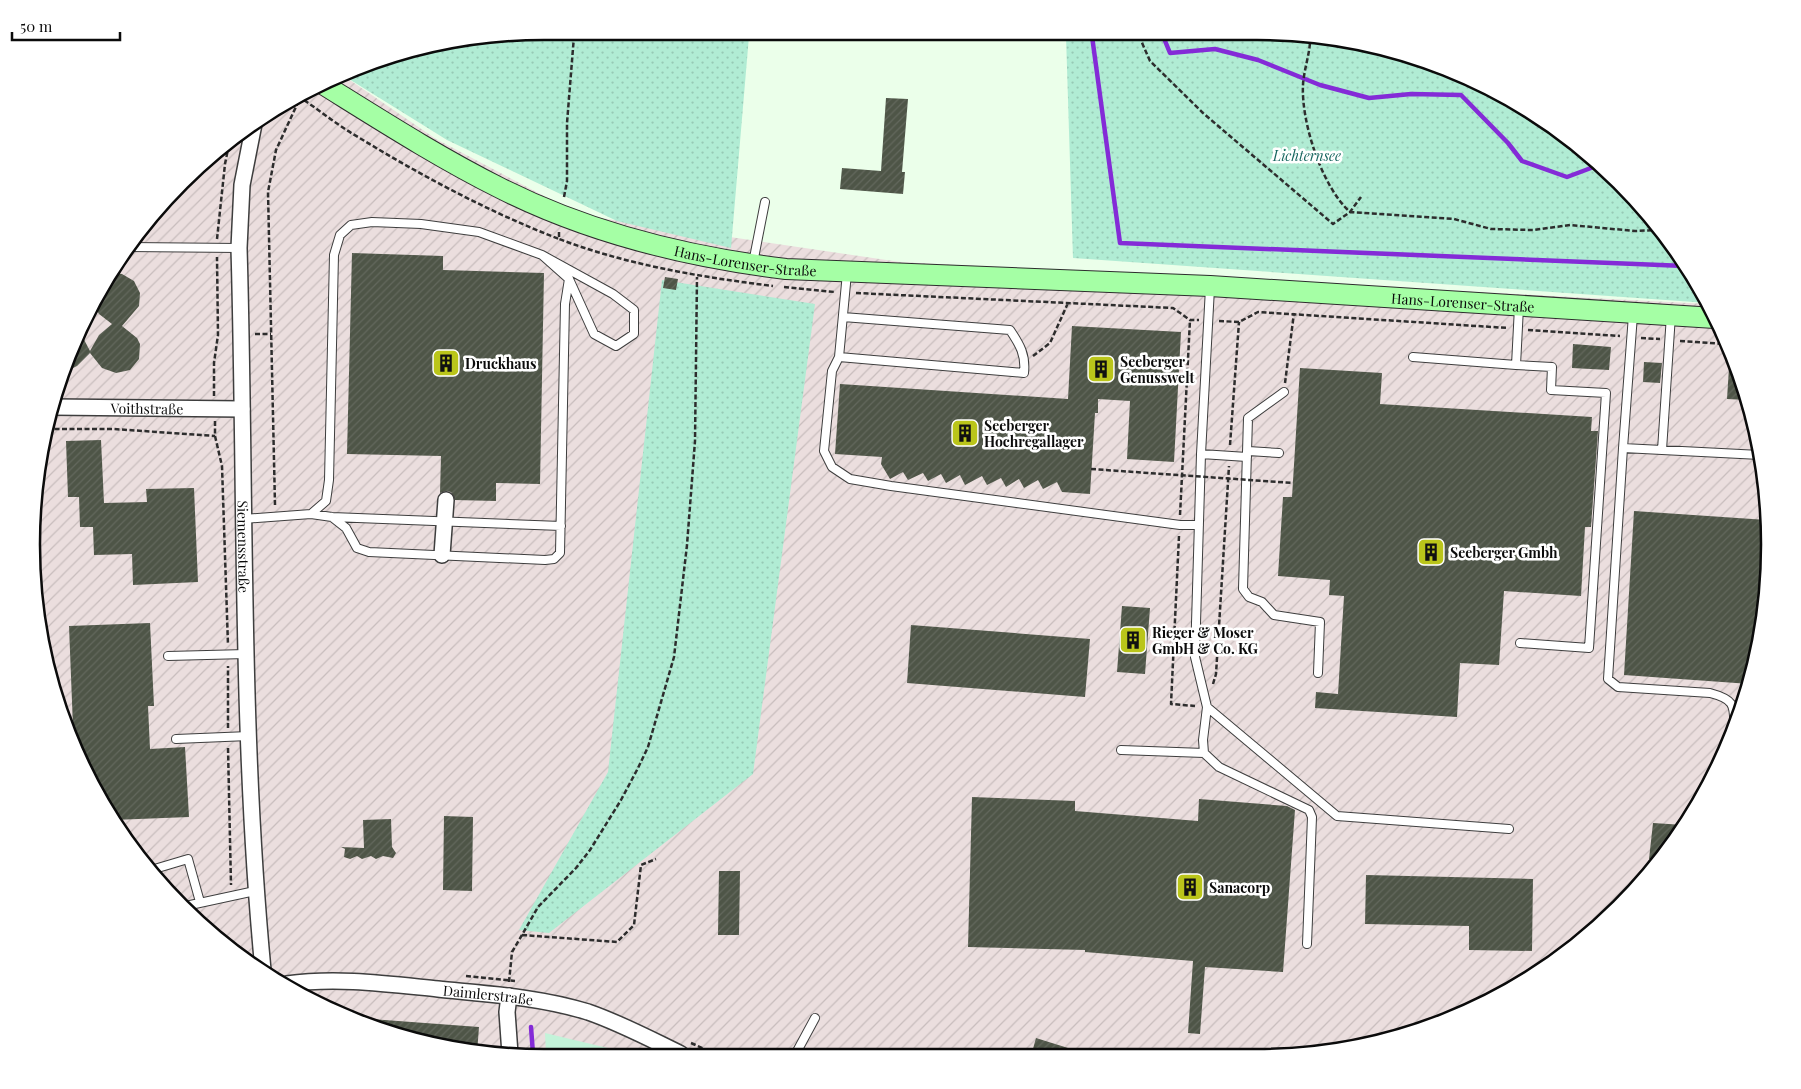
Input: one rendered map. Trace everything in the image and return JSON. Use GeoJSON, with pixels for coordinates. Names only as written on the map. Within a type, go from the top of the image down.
{"type":"FeatureCollection","features":[{"type":"Feature","properties":{"kind":"street","name":"Hans-Lorenser-Straße"},"geometry":{"type":"LineString","coordinates":[[330,88],[500,188],[560,214],[614,234],[662,247],[753,265],[848,272],[1210,286],[1707,317]]}},
{"type":"Feature","properties":{"kind":"street","name":"Siemensstraße"},"geometry":{"type":"LineString","coordinates":[[248,136],[242,185],[239,248],[246,654],[256,891],[262,963]]}},
{"type":"Feature","properties":{"kind":"street","name":"Voithstraße"},"geometry":{"type":"LineString","coordinates":[[59,407],[242,409]]}},
{"type":"Feature","properties":{"kind":"street"},"geometry":{"type":"LineString","coordinates":[[442,555],[446,500]]}},
{"type":"Feature","properties":{"kind":"street","name":"Daimlerstraße"},"geometry":{"type":"LineString","coordinates":[[295,983],[307,981],[362,982],[509,996],[559,1004],[619,1024],[671,1049]]}},
{"type":"Feature","properties":{"kind":"street"},"geometry":{"type":"LineString","coordinates":[[509,996],[507,1012],[510,1048]]}},
{"type":"Feature","properties":{"kind":"lane"},"geometry":{"type":"LineString","coordinates":[[753,265],[765,202]]}},
{"type":"Feature","properties":{"kind":"lane"},"geometry":{"type":"LineString","coordinates":[[311,514],[326,501],[329,480],[334,255],[340,235],[351,225],[372,222],[422,224],[479,232],[542,255],[613,294],[634,310],[634,334],[616,346],[594,334],[569,278],[542,255]]}},
{"type":"Feature","properties":{"kind":"lane"},"geometry":{"type":"LineString","coordinates":[[137,247],[239,248]]}},
{"type":"Feature","properties":{"kind":"lane"},"geometry":{"type":"LineString","coordinates":[[848,272],[839,357],[832,371],[824,451],[832,468],[850,479],[1180,525],[1199,525]]}},
{"type":"Feature","properties":{"kind":"lane"},"geometry":{"type":"LineString","coordinates":[[332,517],[346,528],[357,548],[369,552],[554,559],[560,553],[565,304],[569,278]]}},
{"type":"Feature","properties":{"kind":"lane"},"geometry":{"type":"LineString","coordinates":[[1204,754],[1203,740],[1207,707],[1195,657],[1201,454],[1210,286]]}},
{"type":"Feature","properties":{"kind":"lane"},"geometry":{"type":"LineString","coordinates":[[1516,365],[1520,305]]}},
{"type":"Feature","properties":{"kind":"lane"},"geometry":{"type":"LineString","coordinates":[[1634,313],[1608,679],[1618,687],[1710,693],[1722,696],[1730,701],[1734,707]]}},
{"type":"Feature","properties":{"kind":"lane"},"geometry":{"type":"LineString","coordinates":[[1662,450],[1671,315]]}},
{"type":"Feature","properties":{"kind":"lane"},"geometry":{"type":"LineString","coordinates":[[839,357],[1024,373],[1026,361],[1022,348],[1010,330],[843,317]]}},
{"type":"Feature","properties":{"kind":"lane"},"geometry":{"type":"LineString","coordinates":[[1413,357],[1552,366],[1551,390],[1606,393],[1588,648],[1520,643]]}},
{"type":"Feature","properties":{"kind":"lane"},"geometry":{"type":"LineString","coordinates":[[1284,392],[1248,418],[1244,589],[1249,597],[1262,602],[1274,616],[1320,622],[1318,673]]}},
{"type":"Feature","properties":{"kind":"lane"},"geometry":{"type":"LineString","coordinates":[[1623,448],[1753,456]]}},
{"type":"Feature","properties":{"kind":"lane"},"geometry":{"type":"LineString","coordinates":[[1201,454],[1279,453]]}},
{"type":"Feature","properties":{"kind":"lane"},"geometry":{"type":"LineString","coordinates":[[244,520],[311,514],[332,517],[561,526]]}},
{"type":"Feature","properties":{"kind":"lane"},"geometry":{"type":"LineString","coordinates":[[168,656],[246,654]]}},
{"type":"Feature","properties":{"kind":"lane"},"geometry":{"type":"LineString","coordinates":[[1207,707],[1337,816],[1509,829]]}},
{"type":"Feature","properties":{"kind":"lane"},"geometry":{"type":"LineString","coordinates":[[176,740],[249,736]]}},
{"type":"Feature","properties":{"kind":"lane"},"geometry":{"type":"LineString","coordinates":[[1121,750],[1204,754],[1219,767],[1309,810],[1312,817],[1307,944]]}},
{"type":"Feature","properties":{"kind":"lane"},"geometry":{"type":"LineString","coordinates":[[157,868],[188,859],[200,902]]}},
{"type":"Feature","properties":{"kind":"lane"},"geometry":{"type":"LineString","coordinates":[[191,904],[256,891]]}},
{"type":"Feature","properties":{"kind":"lane"},"geometry":{"type":"LineString","coordinates":[[797,1049],[815,1018]]}},
{"type":"Feature","properties":{"kind":"path"},"geometry":{"type":"LineString","coordinates":[[559,239],[560,214],[568,181],[567,123],[574,40]]}},
{"type":"Feature","properties":{"kind":"path"},"geometry":{"type":"LineString","coordinates":[[1141,40],[1150,61],[1202,113],[1333,224],[1350,212],[1361,197]]}},
{"type":"Feature","properties":{"kind":"path"},"geometry":{"type":"LineString","coordinates":[[1309,43],[1303,88],[1310,139],[1334,192],[1341,204],[1350,212],[1454,219],[1491,229],[1533,230],[1570,225],[1636,231],[1651,230]]}},
{"type":"Feature","properties":{"kind":"path"},"geometry":{"type":"LineString","coordinates":[[305,101],[356,137],[510,220],[604,256],[697,276],[695,441],[687,546],[674,657],[648,747],[605,827],[576,868],[538,907],[512,952],[509,980]]}},
{"type":"Feature","properties":{"kind":"path"},"geometry":{"type":"LineString","coordinates":[[276,517],[268,192],[276,150],[295,106]]}},
{"type":"Feature","properties":{"kind":"path"},"geometry":{"type":"LineString","coordinates":[[227,152],[216,248],[218,335],[214,363],[214,409],[215,436],[222,466],[228,654],[231,895]]}},
{"type":"Feature","properties":{"kind":"path"},"geometry":{"type":"LineString","coordinates":[[1026,361],[1050,343],[1068,303]]}},
{"type":"Feature","properties":{"kind":"path"},"geometry":{"type":"LineString","coordinates":[[1284,392],[1294,313]]}},
{"type":"Feature","properties":{"kind":"path"},"geometry":{"type":"LineString","coordinates":[[54,429],[114,429],[215,436]]}},
{"type":"Feature","properties":{"kind":"path"},"geometry":{"type":"LineString","coordinates":[[1092,469],[1293,483]]}},
{"type":"Feature","properties":{"kind":"path"},"geometry":{"type":"LineString","coordinates":[[522,935],[617,942],[634,924],[642,865],[656,859]]}},
{"type":"Feature","properties":{"kind":"shaded area"},"geometry":{"type":"Polygon","coordinates":[[[349,79],[436,139],[580,215],[900,262],[1699,304],[1723,351],[1744,414],[1757,479],[1761,544],[1760,577],[1757,610],[1744,675],[1723,738],[1693,797],[1657,852],[1636,877],[1589,924],[1564,945],[1509,981],[1450,1011],[1419,1022],[1387,1032],[1322,1045],[1256,1049],[544,1049],[479,1045],[414,1032],[351,1011],[321,997],[264,964],[237,945],[188,901],[144,852],[125,825],[92,768],[78,738],[57,675],[44,610],[41,577],[40,544],[44,479],[57,414],[67,382],[78,351],[108,292],[144,237],[165,212],[212,165],[237,144],[292,108],[349,79]]]}},
{"type":"Feature","properties":{"kind":"green space"},"geometry":{"type":"Polygon","coordinates":[[[544,40],[749,40],[731,248],[617,221],[447,140],[349,79],[414,57],[479,44],[544,40]]]}},
{"type":"Feature","properties":{"kind":"green space","name":"Lichternsee"},"geometry":{"type":"Polygon","coordinates":[[[1066,40],[1289,41],[1355,50],[1419,67],[1450,78],[1480,92],[1537,125],[1589,165],[1636,212],[1676,264],[1699,302],[1073,258],[1066,40]]]}},
{"type":"Feature","properties":{"kind":"green space"},"geometry":{"type":"Polygon","coordinates":[[[662,280],[815,304],[753,774],[549,933],[519,930],[608,772],[662,280]]]}},
{"type":"Feature","properties":{"kind":"green space"},"geometry":{"type":"Polygon","coordinates":[[[545,1033],[612,1049],[546,1049],[545,1033]]]}},
{"type":"Feature","properties":{"kind":"building"},"geometry":{"type":"Polygon","coordinates":[[[886,98],[908,99],[902,172],[905,172],[903,194],[840,189],[842,168],[881,171],[886,98]]]}},
{"type":"Feature","properties":{"kind":"building","name":"Druckhaus"},"geometry":{"type":"Polygon","coordinates":[[[352,253],[443,256],[443,270],[544,273],[540,484],[496,483],[496,501],[455,500],[451,492],[440,493],[441,456],[347,454],[352,253]]]}},
{"type":"Feature","properties":{"kind":"building"},"geometry":{"type":"Polygon","coordinates":[[[119,274],[134,281],[140,293],[139,306],[122,326],[137,338],[140,344],[139,359],[130,370],[116,373],[102,368],[90,353],[72,369],[84,339],[90,351],[99,335],[112,324],[97,311],[119,274]]]}},
{"type":"Feature","properties":{"kind":"building"},"geometry":{"type":"Polygon","coordinates":[[[665,277],[678,279],[676,290],[663,288],[665,277]]]}},
{"type":"Feature","properties":{"kind":"building","name":"Seeberger Hochregallager"},"geometry":{"type":"Polygon","coordinates":[[[1072,326],[1181,332],[1174,462],[1127,459],[1130,401],[1098,399],[1098,413],[1095,413],[1090,494],[1062,492],[1057,482],[1043,489],[1038,480],[1024,488],[1019,479],[1006,487],[1001,478],[987,485],[982,476],[965,485],[960,475],[946,483],[941,474],[928,481],[923,473],[908,480],[903,472],[890,479],[881,464],[882,457],[835,454],[840,384],[1068,399],[1072,326]]]}},
{"type":"Feature","properties":{"kind":"building"},"geometry":{"type":"Polygon","coordinates":[[[1573,344],[1611,347],[1609,370],[1572,368],[1573,344]]]}},
{"type":"Feature","properties":{"kind":"building"},"geometry":{"type":"Polygon","coordinates":[[[1644,362],[1662,363],[1660,383],[1643,382],[1644,362]]]}},
{"type":"Feature","properties":{"kind":"building","name":"Seeberger Gmbh"},"geometry":{"type":"Polygon","coordinates":[[[1300,368],[1382,373],[1380,404],[1592,417],[1591,431],[1598,431],[1591,527],[1585,527],[1581,596],[1504,591],[1499,665],[1460,663],[1457,717],[1315,708],[1316,692],[1338,694],[1344,596],[1329,595],[1330,580],[1278,576],[1283,497],[1292,497],[1300,368]]]}},
{"type":"Feature","properties":{"kind":"building"},"geometry":{"type":"Polygon","coordinates":[[[1729,368],[1740,400],[1727,399],[1729,368]]]}},
{"type":"Feature","properties":{"kind":"building"},"geometry":{"type":"Polygon","coordinates":[[[101,440],[104,503],[147,502],[146,489],[194,488],[198,582],[133,585],[132,554],[94,555],[93,527],[80,527],[79,497],[68,497],[66,441],[101,440]]]}},
{"type":"Feature","properties":{"kind":"building"},"geometry":{"type":"Polygon","coordinates":[[[1634,511],[1760,520],[1760,577],[1757,610],[1741,683],[1624,675],[1634,511]]]}},
{"type":"Feature","properties":{"kind":"building","name":"Rieger & Moser GmbH & Co. KG"},"geometry":{"type":"Polygon","coordinates":[[[1122,606],[1150,608],[1145,674],[1117,672],[1122,606]]]}},
{"type":"Feature","properties":{"kind":"building"},"geometry":{"type":"Polygon","coordinates":[[[150,623],[154,706],[148,706],[150,749],[185,747],[189,817],[122,820],[92,768],[73,724],[69,626],[150,623]]]}},
{"type":"Feature","properties":{"kind":"building"},"geometry":{"type":"Polygon","coordinates":[[[911,625],[1090,639],[1085,697],[907,683],[911,625]]]}},
{"type":"Feature","properties":{"kind":"building","name":"Sanacorp"},"geometry":{"type":"Polygon","coordinates":[[[972,797],[1075,801],[1075,811],[1198,821],[1199,799],[1287,806],[1295,810],[1283,972],[1205,967],[1200,1034],[1188,1033],[1193,961],[1085,952],[1085,950],[968,947],[972,797]]]}},
{"type":"Feature","properties":{"kind":"building"},"geometry":{"type":"Polygon","coordinates":[[[444,816],[473,817],[472,891],[443,890],[444,816]]]}},
{"type":"Feature","properties":{"kind":"building"},"geometry":{"type":"Polygon","coordinates":[[[391,819],[392,847],[396,853],[393,858],[383,856],[376,859],[371,856],[362,859],[357,856],[350,859],[344,857],[345,849],[341,847],[364,848],[363,820],[391,819]]]}},
{"type":"Feature","properties":{"kind":"building"},"geometry":{"type":"Polygon","coordinates":[[[1653,823],[1676,825],[1657,852],[1649,859],[1653,823]]]}},
{"type":"Feature","properties":{"kind":"building"},"geometry":{"type":"Polygon","coordinates":[[[719,871],[740,871],[739,935],[718,935],[719,871]]]}},
{"type":"Feature","properties":{"kind":"building"},"geometry":{"type":"Polygon","coordinates":[[[1366,875],[1533,879],[1532,951],[1469,950],[1469,926],[1365,924],[1366,875]]]}},
{"type":"Feature","properties":{"kind":"building"},"geometry":{"type":"Polygon","coordinates":[[[374,1019],[479,1027],[478,1045],[414,1032],[374,1019]]]}},
{"type":"Feature","properties":{"kind":"building"},"geometry":{"type":"Polygon","coordinates":[[[1036,1038],[1071,1049],[1033,1049],[1036,1038]]]}},
{"type":"Feature","properties":{"kind":"waterway"},"geometry":{"type":"LineString","coordinates":[[1093,40],[1120,243],[1677,266]]}},
{"type":"Feature","properties":{"kind":"waterway"},"geometry":{"type":"LineString","coordinates":[[1165,40],[1170,53],[1215,49],[1258,60],[1320,85],[1369,98],[1411,94],[1461,95],[1508,143],[1522,161],[1567,177],[1592,168]]}},
{"type":"Feature","properties":{"kind":"waterway"},"geometry":{"type":"LineString","coordinates":[[531,1027],[533,1049]]}},
{"type":"Feature","properties":{"kind":"place","name":"Druckhaus"},"geometry":{"type":"Point","coordinates":[446,363]}},
{"type":"Feature","properties":{"kind":"place","name":"Seeberger Genusswelt"},"geometry":{"type":"Point","coordinates":[1101,369]}},
{"type":"Feature","properties":{"kind":"place","name":"Seeberger Hochregallager"},"geometry":{"type":"Point","coordinates":[965,433]}},
{"type":"Feature","properties":{"kind":"place","name":"Seeberger Gmbh"},"geometry":{"type":"Point","coordinates":[1431,552]}},
{"type":"Feature","properties":{"kind":"place","name":"Rieger & Moser GmbH & Co. KG"},"geometry":{"type":"Point","coordinates":[1133,640]}},
{"type":"Feature","properties":{"kind":"place","name":"Sanacorp"},"geometry":{"type":"Point","coordinates":[1190,887]}}]}
